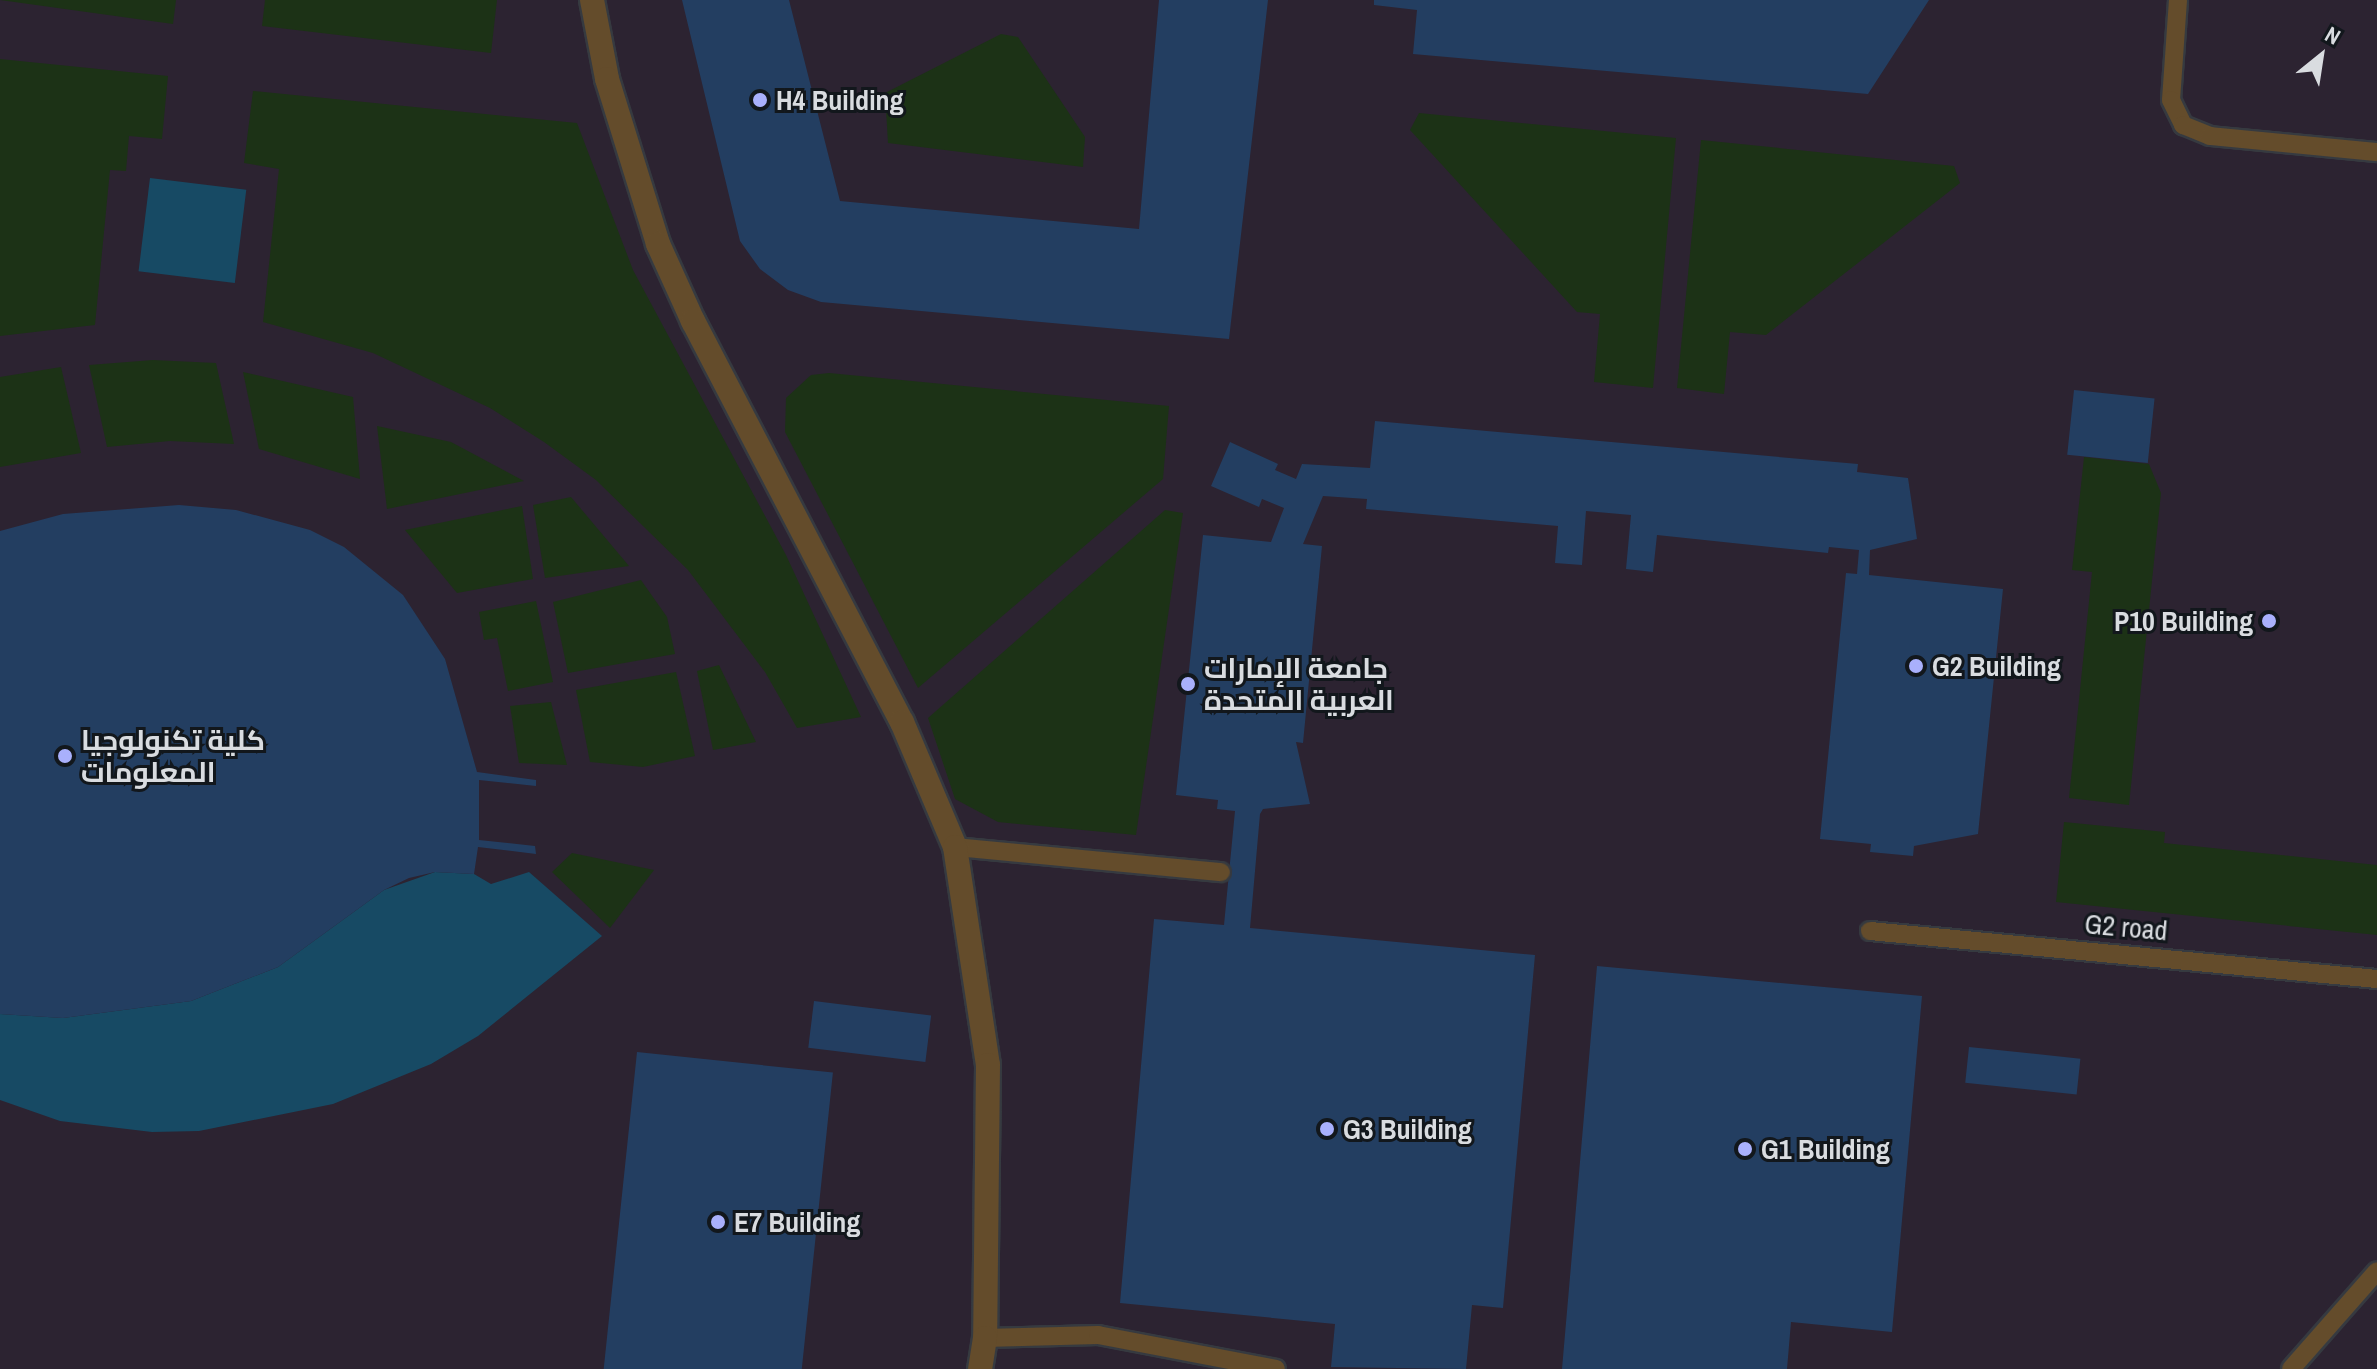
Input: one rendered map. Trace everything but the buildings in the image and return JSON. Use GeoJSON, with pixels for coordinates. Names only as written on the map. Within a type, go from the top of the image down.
{"type":"FeatureCollection","features":[{"type":"Feature","properties":{"kind":"street"},"geometry":{"type":"LineString","coordinates":[[592,0],[614,108],[658,244],[693,321],[902,722],[955,847],[988,1065],[985,1338],[980,1369]]}},
{"type":"Feature","properties":{"kind":"lane"},"geometry":{"type":"LineString","coordinates":[[2178,0],[2171,100],[2183,125],[2210,136],[2377,152]]}},
{"type":"Feature","properties":{"kind":"lane"},"geometry":{"type":"LineString","coordinates":[[955,847],[1221,872]]}},
{"type":"Feature","properties":{"kind":"lane","name":"G2 road"},"geometry":{"type":"LineString","coordinates":[[1870,931],[2377,979]]}},
{"type":"Feature","properties":{"kind":"lane"},"geometry":{"type":"LineString","coordinates":[[2291,1369],[2377,1271]]}},
{"type":"Feature","properties":{"kind":"lane"},"geometry":{"type":"LineString","coordinates":[[985,1338],[1098,1335],[1276,1369]]}},
{"type":"Feature","properties":{"kind":"shaded area","name":"جامعة الإمارات العربية المتحدة"},"geometry":{"type":"Polygon","coordinates":[[[0,0],[2377,0],[2377,1369],[0,1369],[0,0]]]}},
{"type":"Feature","properties":{"kind":"green space"},"geometry":{"type":"Polygon","coordinates":[[[0,0],[176,0],[173,24],[0,0]]]}},
{"type":"Feature","properties":{"kind":"green space"},"geometry":{"type":"Polygon","coordinates":[[[265,0],[497,0],[491,53],[262,26],[265,0]]]}},
{"type":"Feature","properties":{"kind":"green space"},"geometry":{"type":"Polygon","coordinates":[[[1001,34],[1018,37],[1085,137],[1083,167],[888,143],[885,93],[1001,34]]]}},
{"type":"Feature","properties":{"kind":"green space"},"geometry":{"type":"Polygon","coordinates":[[[0,59],[168,76],[162,139],[129,136],[126,171],[110,170],[95,325],[0,336],[0,59]]]}},
{"type":"Feature","properties":{"kind":"green space"},"geometry":{"type":"Polygon","coordinates":[[[253,91],[577,123],[633,270],[786,555],[861,717],[797,728],[765,672],[688,570],[596,480],[544,442],[490,408],[373,353],[263,322],[279,169],[244,163],[253,91]]]}},
{"type":"Feature","properties":{"kind":"green space"},"geometry":{"type":"Polygon","coordinates":[[[1419,113],[1676,138],[1653,388],[1594,382],[1600,314],[1577,312],[1410,130],[1419,113]]]}},
{"type":"Feature","properties":{"kind":"green space"},"geometry":{"type":"Polygon","coordinates":[[[1701,140],[1954,166],[1960,183],[1766,335],[1730,332],[1724,394],[1677,388],[1701,140]]]}},
{"type":"Feature","properties":{"kind":"green space"},"geometry":{"type":"Polygon","coordinates":[[[153,360],[216,363],[234,444],[170,441],[107,447],[89,365],[153,360]]]}},
{"type":"Feature","properties":{"kind":"green space"},"geometry":{"type":"Polygon","coordinates":[[[61,367],[81,453],[0,467],[0,377],[61,367]]]}},
{"type":"Feature","properties":{"kind":"green space"},"geometry":{"type":"Polygon","coordinates":[[[243,372],[353,397],[360,479],[259,449],[243,372]]]}},
{"type":"Feature","properties":{"kind":"green space"},"geometry":{"type":"Polygon","coordinates":[[[829,373],[1169,406],[1163,479],[918,688],[785,432],[786,398],[811,375],[829,373]]]}},
{"type":"Feature","properties":{"kind":"green space"},"geometry":{"type":"Polygon","coordinates":[[[377,426],[451,442],[524,481],[387,509],[377,426]]]}},
{"type":"Feature","properties":{"kind":"green space"},"geometry":{"type":"Polygon","coordinates":[[[2084,457],[2149,464],[2161,493],[2129,805],[2069,798],[2092,572],[2072,570],[2084,457]]]}},
{"type":"Feature","properties":{"kind":"green space"},"geometry":{"type":"Polygon","coordinates":[[[571,497],[629,566],[545,578],[533,505],[571,497]]]}},
{"type":"Feature","properties":{"kind":"green space"},"geometry":{"type":"Polygon","coordinates":[[[522,506],[533,579],[457,593],[405,530],[522,506]]]}},
{"type":"Feature","properties":{"kind":"green space"},"geometry":{"type":"Polygon","coordinates":[[[1165,510],[1183,513],[1136,835],[998,822],[955,799],[928,718],[1165,510]]]}},
{"type":"Feature","properties":{"kind":"green space"},"geometry":{"type":"Polygon","coordinates":[[[641,580],[667,617],[675,654],[568,673],[553,602],[641,580]]]}},
{"type":"Feature","properties":{"kind":"green space"},"geometry":{"type":"Polygon","coordinates":[[[536,601],[553,682],[508,691],[497,638],[484,640],[479,612],[536,601]]]}},
{"type":"Feature","properties":{"kind":"green space"},"geometry":{"type":"Polygon","coordinates":[[[719,665],[756,742],[713,750],[697,671],[719,665]]]}},
{"type":"Feature","properties":{"kind":"green space"},"geometry":{"type":"Polygon","coordinates":[[[676,672],[695,756],[643,767],[590,762],[576,690],[676,672]]]}},
{"type":"Feature","properties":{"kind":"green space"},"geometry":{"type":"Polygon","coordinates":[[[551,702],[567,765],[519,763],[510,706],[551,702]]]}},
{"type":"Feature","properties":{"kind":"green space"},"geometry":{"type":"Polygon","coordinates":[[[2064,822],[2165,832],[2164,843],[2377,865],[2377,935],[2056,902],[2064,822]]]}},
{"type":"Feature","properties":{"kind":"green space"},"geometry":{"type":"Polygon","coordinates":[[[572,853],[654,870],[610,928],[552,872],[572,853]]]}},
{"type":"Feature","properties":{"kind":"water"},"geometry":{"type":"Polygon","coordinates":[[[150,178],[246,190],[235,283],[139,271],[150,178]]]}},
{"type":"Feature","properties":{"kind":"water"},"geometry":{"type":"Polygon","coordinates":[[[435,872],[474,874],[491,884],[529,872],[602,936],[478,1036],[431,1064],[333,1104],[199,1131],[152,1132],[60,1121],[0,1100],[0,1014],[63,1018],[191,1001],[278,967],[384,890],[435,872]]]}},
{"type":"Feature","properties":{"kind":"place","name":"H4 Building"},"geometry":{"type":"Point","coordinates":[760,100]}},
{"type":"Feature","properties":{"kind":"place","name":"P10 Building"},"geometry":{"type":"Point","coordinates":[2269,621]}},
{"type":"Feature","properties":{"kind":"place","name":"G2 Building"},"geometry":{"type":"Point","coordinates":[1916,666]}},
{"type":"Feature","properties":{"kind":"place","name":"جامعة الإمارات العربية المتحدة"},"geometry":{"type":"Point","coordinates":[1188,684]}},
{"type":"Feature","properties":{"kind":"place","name":"كلية تكنولوجيا المعلومات"},"geometry":{"type":"Point","coordinates":[65,756]}},
{"type":"Feature","properties":{"kind":"place","name":"G3 Building"},"geometry":{"type":"Point","coordinates":[1327,1129]}},
{"type":"Feature","properties":{"kind":"place","name":"G1 Building"},"geometry":{"type":"Point","coordinates":[1745,1149]}},
{"type":"Feature","properties":{"kind":"place","name":"E7 Building"},"geometry":{"type":"Point","coordinates":[718,1222]}}]}
